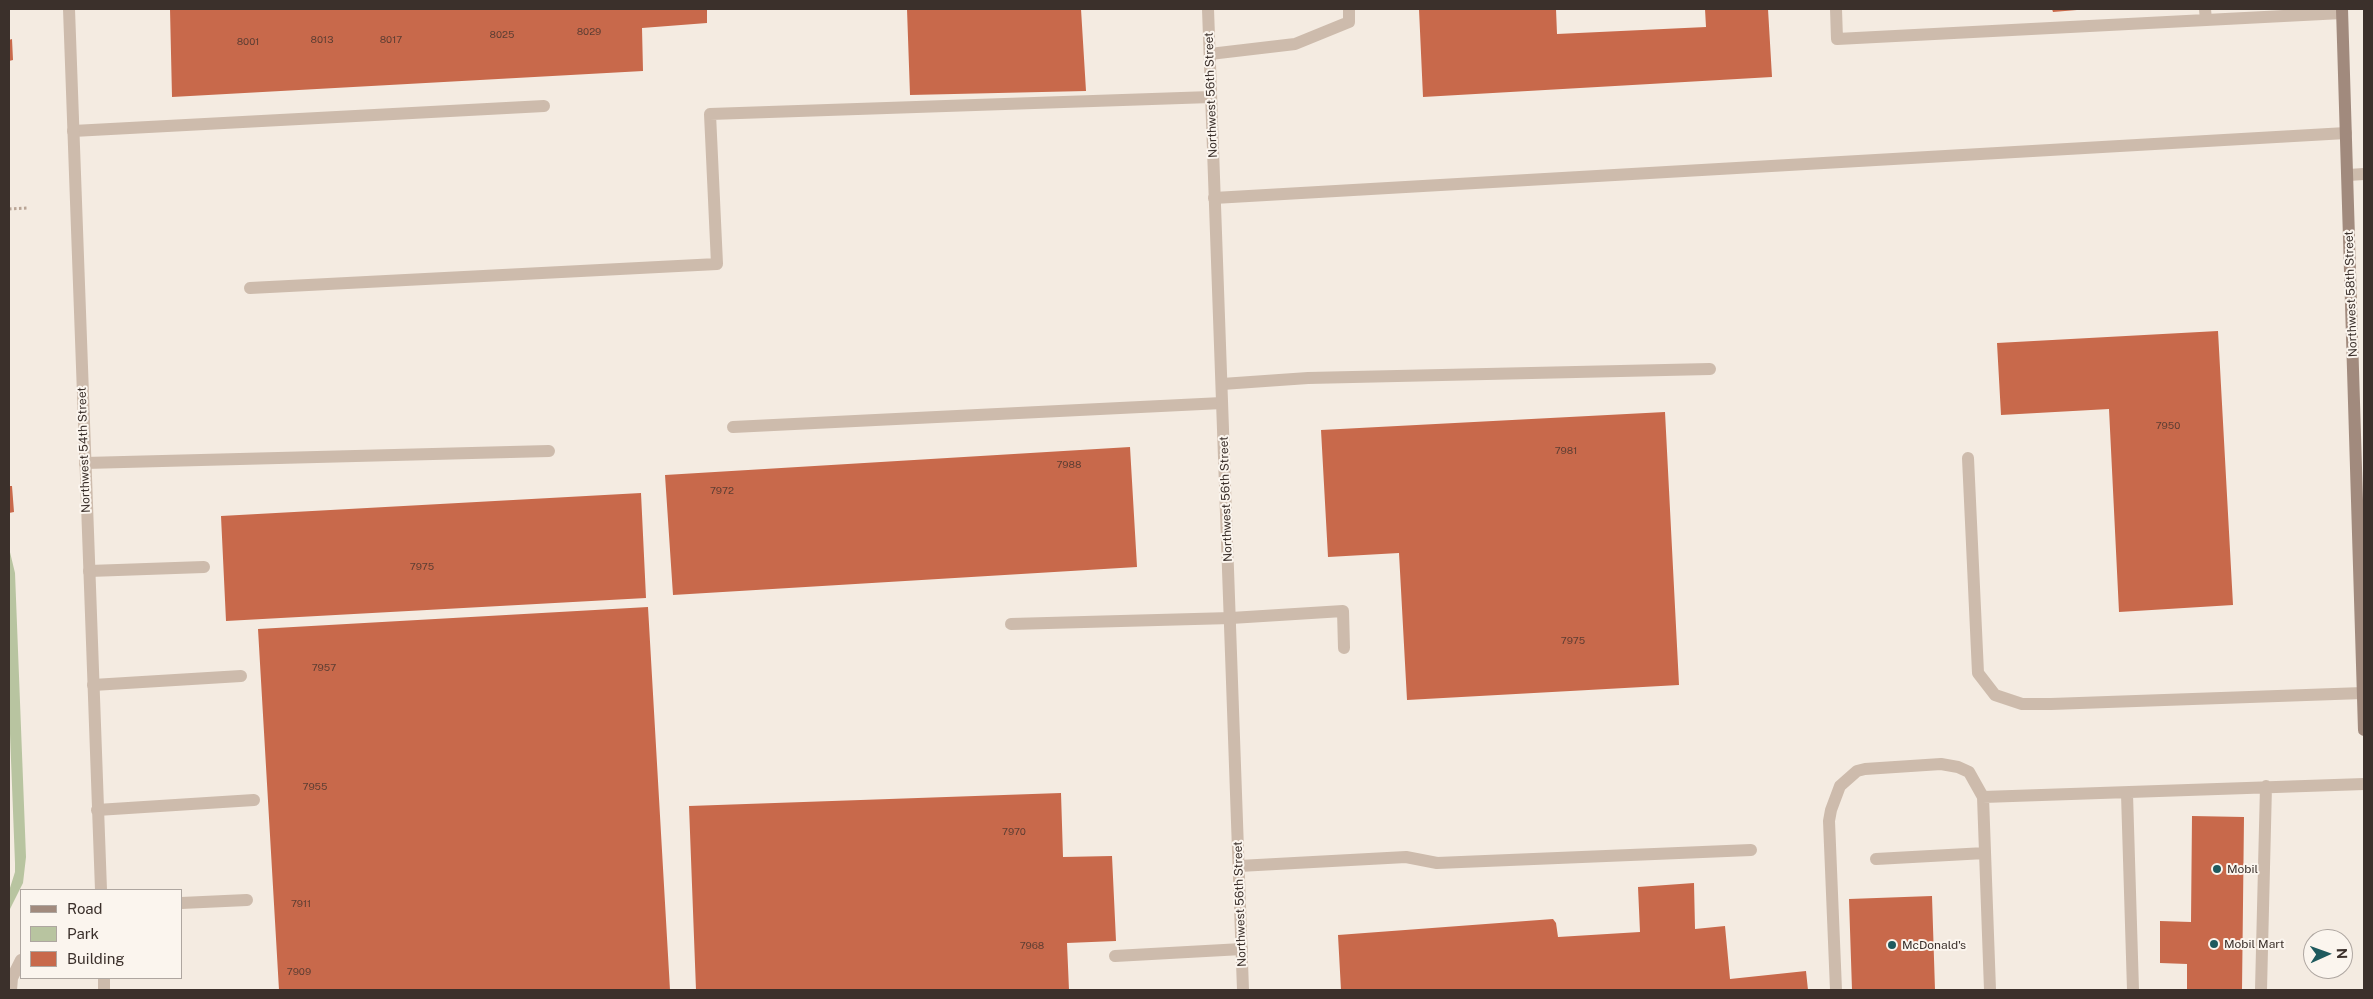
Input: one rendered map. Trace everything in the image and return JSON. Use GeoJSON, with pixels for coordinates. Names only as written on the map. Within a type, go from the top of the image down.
{"type":"FeatureCollection","features":[{"type":"Feature","properties":{"kind":"main road","name":"Northwest 58th Street"},"geometry":{"type":"LineString","coordinates":[[2342,11],[2364,730]]}},
{"type":"Feature","properties":{"kind":"street","name":"Northwest 54th Street"},"geometry":{"type":"LineString","coordinates":[[69,9],[101,889]]}},
{"type":"Feature","properties":{"kind":"street","name":"Northwest 56th Street"},"geometry":{"type":"LineString","coordinates":[[1208,9],[1243,990]]}},
{"type":"Feature","properties":{"kind":"street"},"geometry":{"type":"LineString","coordinates":[[1210,54],[1295,44],[1350,22],[1349,9]]}},
{"type":"Feature","properties":{"kind":"street"},"geometry":{"type":"LineString","coordinates":[[1836,9],[1837,39],[2206,14],[2342,11]]}},
{"type":"Feature","properties":{"kind":"street"},"geometry":{"type":"LineString","coordinates":[[250,288],[718,264],[710,114],[1212,97]]}},
{"type":"Feature","properties":{"kind":"street"},"geometry":{"type":"LineString","coordinates":[[73,131],[544,106]]}},
{"type":"Feature","properties":{"kind":"street"},"geometry":{"type":"LineString","coordinates":[[1214,198],[2346,133]]}},
{"type":"Feature","properties":{"kind":"street"},"geometry":{"type":"LineString","coordinates":[[2348,175],[2364,174]]}},
{"type":"Feature","properties":{"kind":"street"},"geometry":{"type":"LineString","coordinates":[[1222,384],[1308,378],[1710,369]]}},
{"type":"Feature","properties":{"kind":"street"},"geometry":{"type":"LineString","coordinates":[[733,427],[1222,403]]}},
{"type":"Feature","properties":{"kind":"street"},"geometry":{"type":"LineString","coordinates":[[85,463],[549,450]]}},
{"type":"Feature","properties":{"kind":"street"},"geometry":{"type":"LineString","coordinates":[[1968,458],[1978,673],[1995,695],[2022,704],[2051,704],[2363,692]]}},
{"type":"Feature","properties":{"kind":"street"},"geometry":{"type":"LineString","coordinates":[[89,571],[204,567]]}},
{"type":"Feature","properties":{"kind":"street"},"geometry":{"type":"LineString","coordinates":[[1011,624],[1231,618],[1342,610],[1344,648]]}},
{"type":"Feature","properties":{"kind":"street"},"geometry":{"type":"LineString","coordinates":[[93,685],[241,676]]}},
{"type":"Feature","properties":{"kind":"street"},"geometry":{"type":"LineString","coordinates":[[1836,990],[1829,821],[1840,786],[1857,771],[1865,769],[1942,764],[1958,767],[1969,772],[1983,797],[1990,990]]}},
{"type":"Feature","properties":{"kind":"street"},"geometry":{"type":"LineString","coordinates":[[1983,797],[2127,794],[2266,786],[2364,784]]}},
{"type":"Feature","properties":{"kind":"street"},"geometry":{"type":"LineString","coordinates":[[2261,990],[2266,786]]}},
{"type":"Feature","properties":{"kind":"street"},"geometry":{"type":"LineString","coordinates":[[2127,794],[2133,990]]}},
{"type":"Feature","properties":{"kind":"street"},"geometry":{"type":"LineString","coordinates":[[97,810],[254,800]]}},
{"type":"Feature","properties":{"kind":"street"},"geometry":{"type":"LineString","coordinates":[[1239,866],[1406,857],[1437,863],[1751,850]]}},
{"type":"Feature","properties":{"kind":"street"},"geometry":{"type":"LineString","coordinates":[[1876,859],[1985,853]]}},
{"type":"Feature","properties":{"kind":"street"},"geometry":{"type":"LineString","coordinates":[[182,903],[247,900]]}},
{"type":"Feature","properties":{"kind":"street"},"geometry":{"type":"LineString","coordinates":[[1115,956],[1242,949]]}},
{"type":"Feature","properties":{"kind":"street"},"geometry":{"type":"LineString","coordinates":[[10,990],[12,978],[20,962]]}},
{"type":"Feature","properties":{"kind":"path"},"geometry":{"type":"LineString","coordinates":[[9,209],[28,208]]}},
{"type":"Feature","properties":{"kind":"green space"},"geometry":{"type":"Polygon","coordinates":[[[9,548],[15,573],[26,857],[23,883],[9,911],[9,891],[15,872],[15,863],[9,708],[9,548]]]}},
{"type":"Feature","properties":{"kind":"building"},"geometry":{"type":"Polygon","coordinates":[[[170,9],[707,9],[707,23],[642,28],[643,71],[172,97],[170,9]]]}},
{"type":"Feature","properties":{"kind":"building"},"geometry":{"type":"Polygon","coordinates":[[[907,9],[1081,9],[1086,91],[910,95],[907,9]]]}},
{"type":"Feature","properties":{"kind":"building"},"geometry":{"type":"Polygon","coordinates":[[[1419,9],[1556,9],[1557,34],[1706,27],[1705,9],[1768,9],[1772,77],[1423,97],[1419,9]]]}},
{"type":"Feature","properties":{"kind":"building"},"geometry":{"type":"Polygon","coordinates":[[[2052,9],[2077,9],[2077,10],[2053,12],[2052,9]]]}},
{"type":"Feature","properties":{"kind":"building"},"geometry":{"type":"Polygon","coordinates":[[[12,39],[13,60],[9,61],[9,40],[12,39]]]}},
{"type":"Feature","properties":{"kind":"building"},"geometry":{"type":"Polygon","coordinates":[[[2218,331],[2233,605],[2119,612],[2109,409],[2001,415],[1997,343],[2218,331]]]}},
{"type":"Feature","properties":{"kind":"building"},"geometry":{"type":"Polygon","coordinates":[[[1665,412],[1679,685],[1407,700],[1399,553],[1328,557],[1321,430],[1665,412]]]}},
{"type":"Feature","properties":{"kind":"building"},"geometry":{"type":"Polygon","coordinates":[[[1130,447],[1137,567],[673,595],[665,475],[1130,447]]]}},
{"type":"Feature","properties":{"kind":"building"},"geometry":{"type":"Polygon","coordinates":[[[9,486],[12,486],[14,512],[9,513],[9,486]]]}},
{"type":"Feature","properties":{"kind":"building"},"geometry":{"type":"Polygon","coordinates":[[[641,493],[646,598],[226,621],[221,516],[641,493]]]}},
{"type":"Feature","properties":{"kind":"building"},"geometry":{"type":"Polygon","coordinates":[[[648,607],[670,990],[279,990],[258,629],[648,607]]]}},
{"type":"Feature","properties":{"kind":"building"},"geometry":{"type":"Polygon","coordinates":[[[1061,793],[1063,857],[1112,856],[1116,941],[1067,943],[1069,990],[696,990],[689,806],[1061,793]]]}},
{"type":"Feature","properties":{"kind":"building","name":"Mobil"},"geometry":{"type":"Polygon","coordinates":[[[2192,816],[2244,817],[2242,990],[2187,990],[2187,964],[2160,963],[2160,921],[2191,922],[2192,816]]]}},
{"type":"Feature","properties":{"kind":"building"},"geometry":{"type":"Polygon","coordinates":[[[1694,883],[1695,929],[1725,926],[1730,979],[1806,971],[1808,990],[1341,990],[1338,935],[1553,919],[1556,923],[1558,937],[1640,932],[1638,887],[1694,883]]]}},
{"type":"Feature","properties":{"kind":"building","name":"McDonald's"},"geometry":{"type":"Polygon","coordinates":[[[1932,896],[1935,990],[1852,990],[1849,899],[1932,896]]]}},
{"type":"Feature","properties":{"kind":"place","name":"Mobil"},"geometry":{"type":"Point","coordinates":[2217,869]}},
{"type":"Feature","properties":{"kind":"place","name":"Mobil Mart"},"geometry":{"type":"Point","coordinates":[2214,944]}},
{"type":"Feature","properties":{"kind":"place","name":"McDonald's"},"geometry":{"type":"Point","coordinates":[1892,945]}}]}
